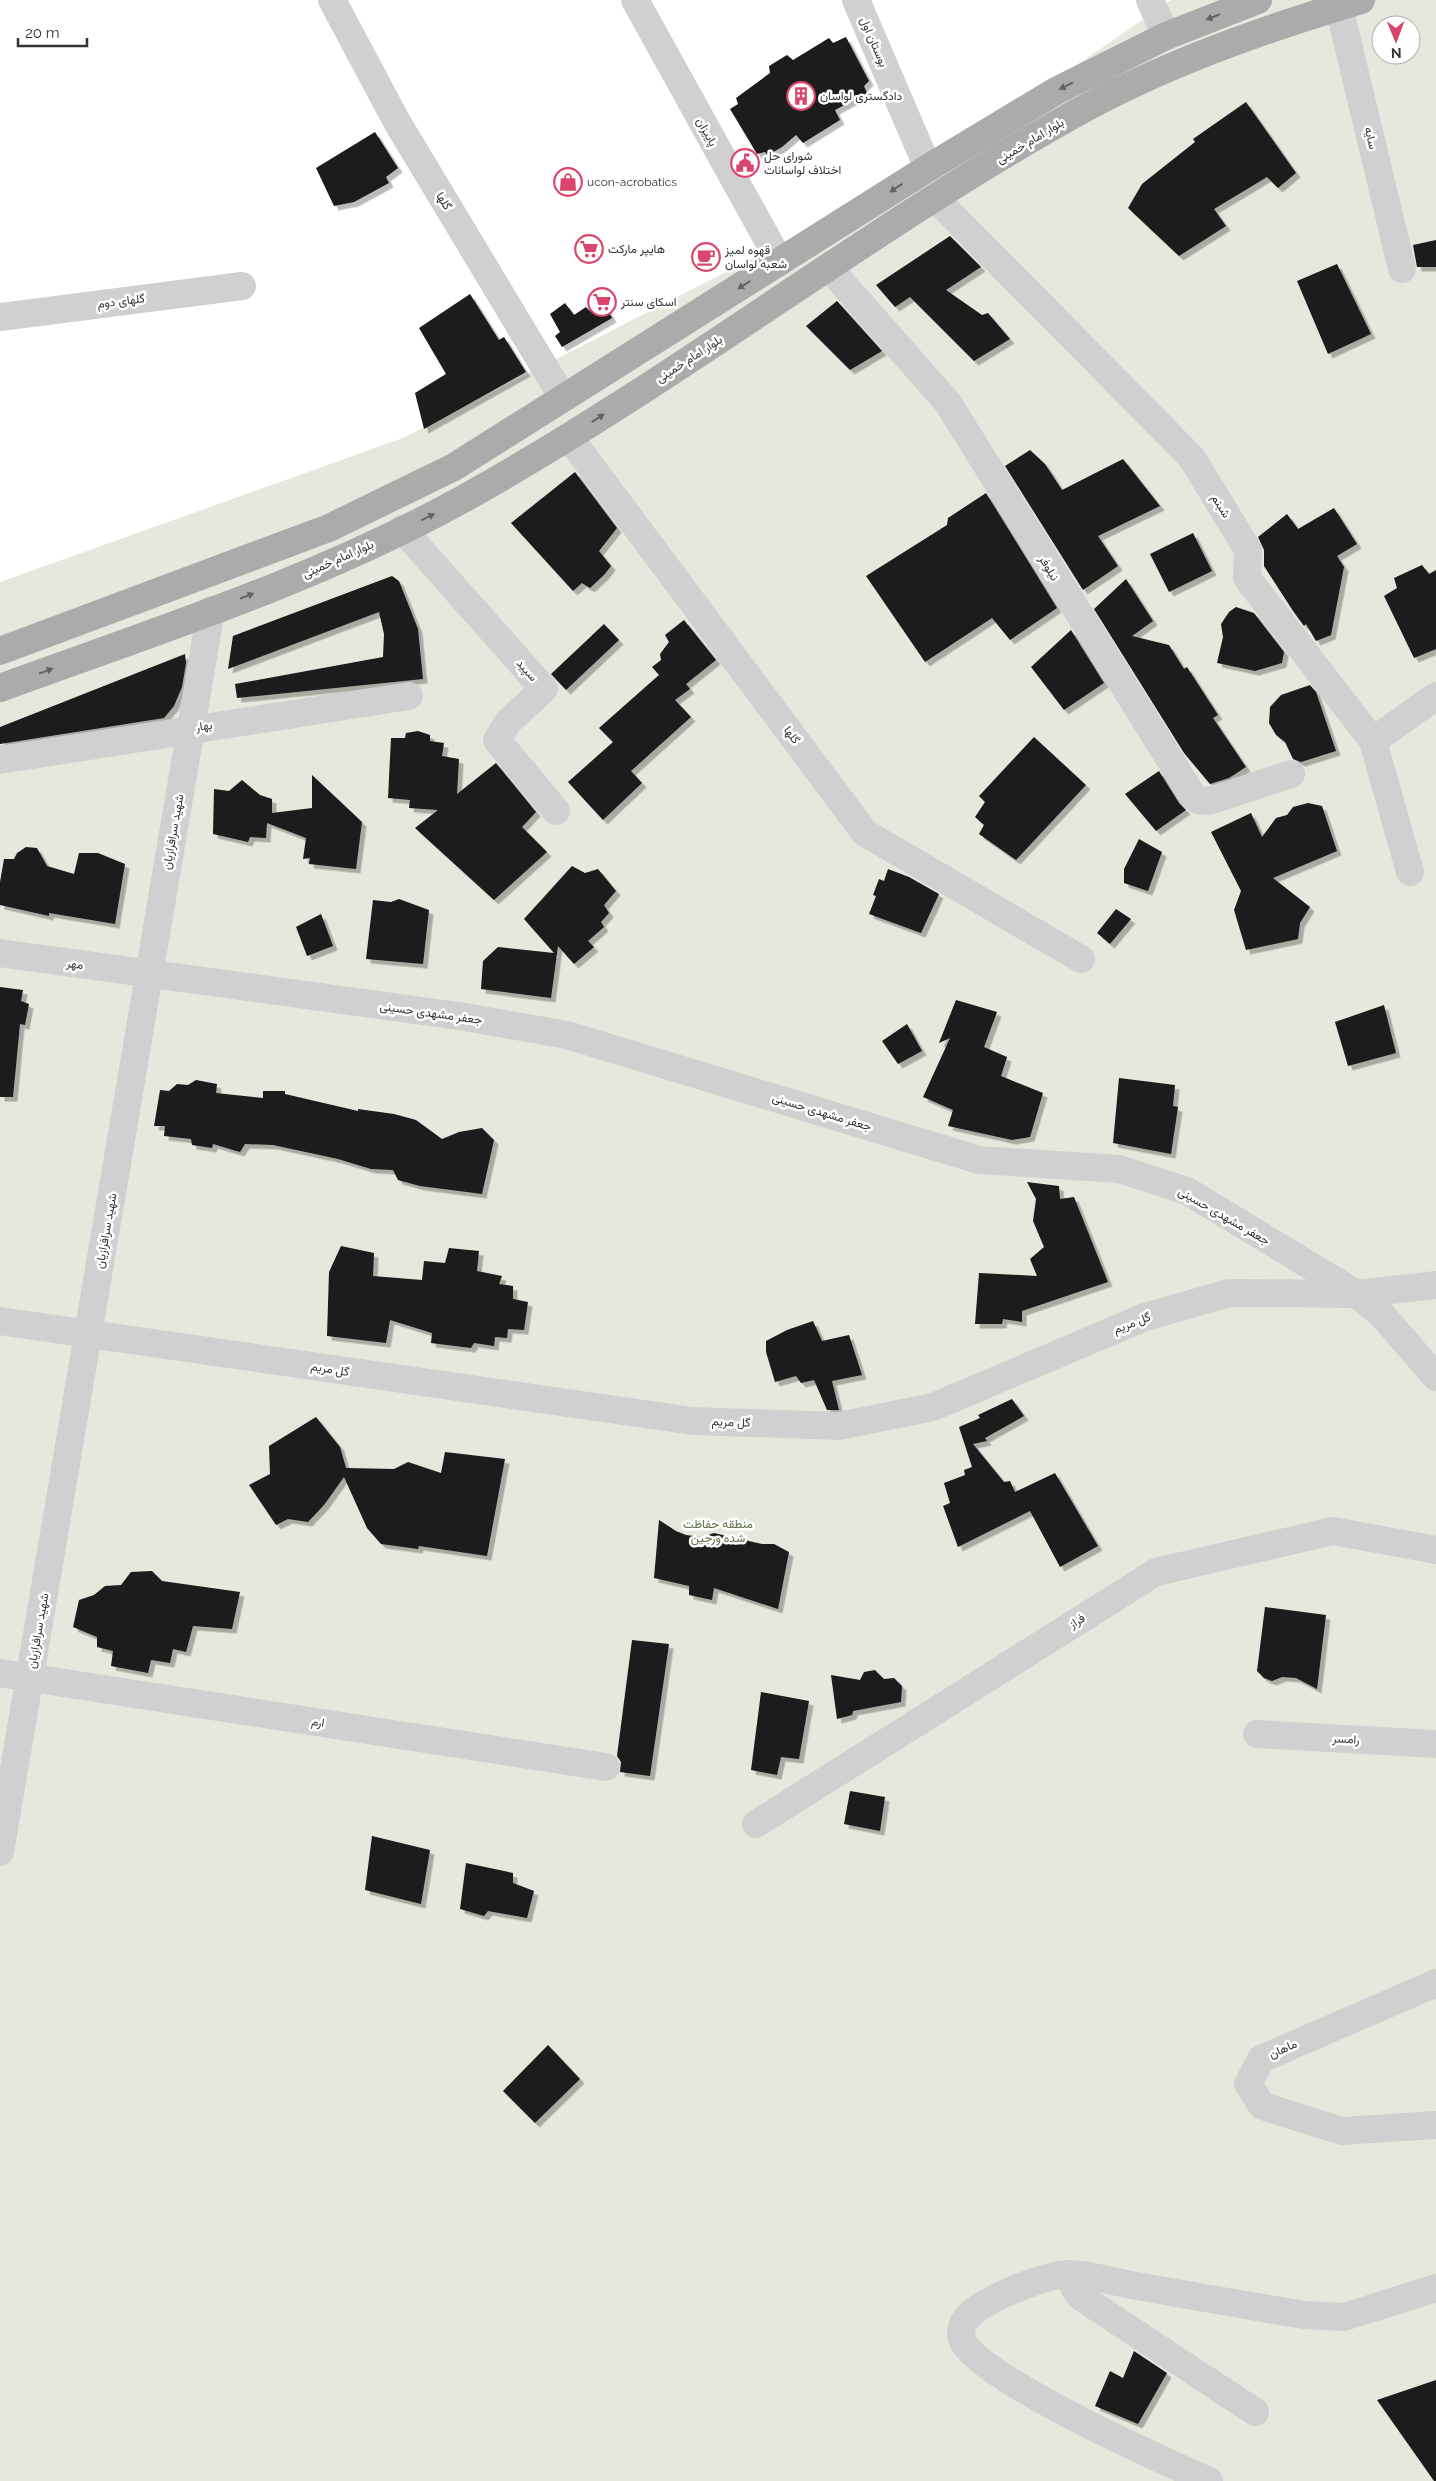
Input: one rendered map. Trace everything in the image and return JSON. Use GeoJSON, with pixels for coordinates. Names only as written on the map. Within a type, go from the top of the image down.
{"type":"FeatureCollection","features":[{"type":"Feature","properties":{"kind":"main road"},"geometry":{"type":"LineString","coordinates":[[0,651],[329,528],[454,467],[928,168],[1056,91],[1166,36],[1258,0]]}},
{"type":"Feature","properties":{"kind":"main road","name":"بلوار امام خمینی"},"geometry":{"type":"LineString","coordinates":[[0,688],[338,562],[461,500],[569,437],[935,198],[1071,116],[1172,66],[1265,30],[1350,3]]}},
{"type":"Feature","properties":{"kind":"street","name":"گلها"},"geometry":{"type":"LineString","coordinates":[[332,0],[397,122],[563,398]]}},
{"type":"Feature","properties":{"kind":"street","name":"پاییزان"},"geometry":{"type":"LineString","coordinates":[[635,0],[780,262]]}},
{"type":"Feature","properties":{"kind":"street","name":"بوستان اول"},"geometry":{"type":"LineString","coordinates":[[856,0],[928,168]]}},
{"type":"Feature","properties":{"kind":"street"},"geometry":{"type":"LineString","coordinates":[[1150,0],[1166,36]]}},
{"type":"Feature","properties":{"kind":"street","name":"سایه"},"geometry":{"type":"LineString","coordinates":[[1350,3],[1402,269]]}},
{"type":"Feature","properties":{"kind":"street","name":"شبنم"},"geometry":{"type":"LineString","coordinates":[[935,198],[1192,458],[1248,550],[1246,578],[1373,741],[1410,872]]}},
{"type":"Feature","properties":{"kind":"street","name":"نیلوفر"},"geometry":{"type":"LineString","coordinates":[[829,268],[948,403],[1192,795],[1198,800],[1209,801],[1292,774]]}},
{"type":"Feature","properties":{"kind":"street","name":"گلهای دوم"},"geometry":{"type":"LineString","coordinates":[[0,317],[242,286]]}},
{"type":"Feature","properties":{"kind":"street","name":"گلها"},"geometry":{"type":"LineString","coordinates":[[569,437],[865,833],[1081,959]]}},
{"type":"Feature","properties":{"kind":"street","name":"سپید"},"geometry":{"type":"LineString","coordinates":[[402,529],[544,689],[508,722],[497,740],[556,811]]}},
{"type":"Feature","properties":{"kind":"street","name":"شهید سرافرازیان"},"geometry":{"type":"LineString","coordinates":[[0,1852],[211,610]]}},
{"type":"Feature","properties":{"kind":"street","name":"بهار"},"geometry":{"type":"LineString","coordinates":[[0,760],[191,728],[409,696]]}},
{"type":"Feature","properties":{"kind":"street"},"geometry":{"type":"LineString","coordinates":[[1373,741],[1436,696]]}},
{"type":"Feature","properties":{"kind":"street","name":"مهر"},"geometry":{"type":"LineString","coordinates":[[0,953],[149,974]]}},
{"type":"Feature","properties":{"kind":"street","name":"جعفر مشهدی حسینی"},"geometry":{"type":"LineString","coordinates":[[149,974],[459,1016],[567,1035],[979,1160],[1119,1169],[1186,1191],[1357,1294],[1382,1315],[1436,1377]]}},
{"type":"Feature","properties":{"kind":"street","name":"گل مریم"},"geometry":{"type":"LineString","coordinates":[[0,1321],[88,1332],[693,1421],[839,1426],[933,1407],[1145,1317],[1229,1293],[1357,1294],[1436,1285]]}},
{"type":"Feature","properties":{"kind":"street","name":"فراز"},"geometry":{"type":"LineString","coordinates":[[756,1824],[1156,1572],[1333,1531],[1436,1550]]}},
{"type":"Feature","properties":{"kind":"street","name":"ارم"},"geometry":{"type":"LineString","coordinates":[[0,1673],[606,1767]]}},
{"type":"Feature","properties":{"kind":"street","name":"رامسر"},"geometry":{"type":"LineString","coordinates":[[1257,1734],[1436,1744]]}},
{"type":"Feature","properties":{"kind":"street","name":"ماهان"},"geometry":{"type":"LineString","coordinates":[[1436,1983],[1261,2059],[1248,2084],[1262,2106],[1342,2131],[1436,2124]]}},
{"type":"Feature","properties":{"kind":"street"},"geometry":{"type":"LineString","coordinates":[[1070,2274],[1075,2289],[1081,2297],[1255,2412]]}},
{"type":"Feature","properties":{"kind":"street"},"geometry":{"type":"LineString","coordinates":[[1208,2481],[1137,2448],[1000,2376],[972,2354],[962,2340],[962,2325],[969,2314],[1025,2285],[1070,2274],[1305,2315],[1344,2317],[1436,2288]]}},
{"type":"Feature","properties":{"kind":"green space","name":"منطقه حفاظت شده ورجین"},"geometry":{"type":"Polygon","coordinates":[[[1171,0],[1436,0],[1436,2481],[0,2481],[0,582],[403,438],[928,168],[1171,0]]]}},
{"type":"Feature","properties":{"kind":"building","name":"دادگستری لواسان"},"geometry":{"type":"Polygon","coordinates":[[[846,37],[869,81],[864,86],[867,93],[835,110],[840,120],[803,143],[796,135],[782,147],[768,155],[765,152],[757,154],[730,109],[738,104],[736,98],[770,73],[769,66],[787,55],[793,60],[829,38],[833,43],[846,37]]]}},
{"type":"Feature","properties":{"kind":"building"},"geometry":{"type":"Polygon","coordinates":[[[1246,102],[1296,173],[1278,188],[1267,177],[1214,209],[1226,226],[1179,256],[1128,208],[1142,184],[1195,142],[1193,139],[1246,102]]]}},
{"type":"Feature","properties":{"kind":"building"},"geometry":{"type":"Polygon","coordinates":[[[375,132],[398,168],[386,177],[389,183],[354,202],[334,206],[316,168],[375,132]]]}},
{"type":"Feature","properties":{"kind":"building"},"geometry":{"type":"Polygon","coordinates":[[[950,236],[981,267],[946,290],[982,315],[988,313],[1010,339],[974,361],[910,297],[895,307],[876,285],[950,236]]]}},
{"type":"Feature","properties":{"kind":"building"},"geometry":{"type":"Polygon","coordinates":[[[1436,240],[1436,267],[1417,267],[1413,245],[1436,240]]]}},
{"type":"Feature","properties":{"kind":"building"},"geometry":{"type":"Polygon","coordinates":[[[1337,264],[1371,334],[1328,354],[1297,281],[1337,264]]]}},
{"type":"Feature","properties":{"kind":"building"},"geometry":{"type":"Polygon","coordinates":[[[470,294],[499,340],[504,337],[526,372],[424,429],[415,393],[446,374],[419,328],[470,294]]]}},
{"type":"Feature","properties":{"kind":"building"},"geometry":{"type":"Polygon","coordinates":[[[837,301],[882,351],[850,370],[806,326],[837,301]]]}},
{"type":"Feature","properties":{"kind":"building"},"geometry":{"type":"Polygon","coordinates":[[[603,302],[612,318],[562,347],[555,336],[560,332],[550,314],[565,303],[574,315],[586,307],[590,311],[603,302]]]}},
{"type":"Feature","properties":{"kind":"building"},"geometry":{"type":"Polygon","coordinates":[[[1030,450],[1045,464],[1062,490],[1123,459],[1160,506],[1098,536],[1118,566],[1083,590],[1005,466],[1030,450]]]}},
{"type":"Feature","properties":{"kind":"building"},"geometry":{"type":"Polygon","coordinates":[[[575,472],[617,528],[599,551],[611,566],[590,588],[582,583],[573,591],[511,523],[575,472]]]}},
{"type":"Feature","properties":{"kind":"building"},"geometry":{"type":"Polygon","coordinates":[[[986,493],[1057,608],[1010,640],[992,618],[925,662],[866,576],[947,525],[948,518],[986,493]]]}},
{"type":"Feature","properties":{"kind":"building"},"geometry":{"type":"Polygon","coordinates":[[[1334,508],[1357,544],[1337,556],[1344,567],[1331,635],[1316,641],[1306,624],[1304,626],[1293,611],[1264,566],[1264,550],[1258,537],[1287,514],[1298,529],[1334,508]]]}},
{"type":"Feature","properties":{"kind":"building"},"geometry":{"type":"Polygon","coordinates":[[[1193,533],[1212,571],[1169,592],[1150,554],[1193,533]]]}},
{"type":"Feature","properties":{"kind":"building"},"geometry":{"type":"Polygon","coordinates":[[[1422,565],[1429,574],[1436,570],[1436,649],[1414,658],[1384,596],[1397,588],[1394,578],[1422,565]]]}},
{"type":"Feature","properties":{"kind":"building"},"geometry":{"type":"Polygon","coordinates":[[[392,576],[399,581],[418,629],[423,679],[237,698],[235,684],[383,657],[384,634],[379,612],[228,669],[233,636],[392,576]]]}},
{"type":"Feature","properties":{"kind":"building"},"geometry":{"type":"Polygon","coordinates":[[[1126,579],[1153,621],[1132,636],[1169,645],[1184,669],[1187,667],[1218,715],[1213,718],[1246,767],[1229,778],[1210,784],[1184,753],[1094,609],[1126,579]]]}},
{"type":"Feature","properties":{"kind":"building"},"geometry":{"type":"Polygon","coordinates":[[[1236,607],[1254,613],[1284,652],[1282,663],[1255,671],[1217,663],[1223,637],[1221,624],[1229,612],[1236,607]]]}},
{"type":"Feature","properties":{"kind":"building"},"geometry":{"type":"Polygon","coordinates":[[[684,620],[716,660],[686,684],[690,689],[675,700],[691,717],[631,771],[642,783],[603,820],[568,782],[613,742],[599,728],[659,675],[652,667],[661,660],[660,654],[669,642],[665,635],[684,620]]]}},
{"type":"Feature","properties":{"kind":"building"},"geometry":{"type":"Polygon","coordinates":[[[604,624],[619,640],[566,690],[551,674],[604,624]]]}},
{"type":"Feature","properties":{"kind":"building"},"geometry":{"type":"Polygon","coordinates":[[[1071,630],[1104,683],[1064,710],[1031,667],[1071,630]]]}},
{"type":"Feature","properties":{"kind":"building"},"geometry":{"type":"Polygon","coordinates":[[[185,654],[186,663],[182,687],[174,706],[164,718],[0,744],[0,727],[185,654]]]}},
{"type":"Feature","properties":{"kind":"building"},"geometry":{"type":"Polygon","coordinates":[[[1310,685],[1316,692],[1336,751],[1301,762],[1293,759],[1285,742],[1276,735],[1269,723],[1270,707],[1281,695],[1310,685]]]}},
{"type":"Feature","properties":{"kind":"building"},"geometry":{"type":"Polygon","coordinates":[[[418,731],[430,735],[430,741],[444,743],[442,756],[459,759],[457,794],[496,763],[536,812],[522,827],[547,852],[494,900],[415,828],[438,810],[409,808],[410,800],[388,798],[391,738],[405,738],[406,733],[418,731]]]}},
{"type":"Feature","properties":{"kind":"building"},"geometry":{"type":"Polygon","coordinates":[[[1034,737],[1086,785],[1016,860],[979,834],[984,825],[975,817],[985,802],[979,796],[1034,737]]]}},
{"type":"Feature","properties":{"kind":"building"},"geometry":{"type":"Polygon","coordinates":[[[1159,771],[1179,803],[1186,810],[1156,831],[1125,794],[1159,771]]]}},
{"type":"Feature","properties":{"kind":"building"},"geometry":{"type":"Polygon","coordinates":[[[312,775],[362,822],[356,869],[309,864],[310,858],[303,859],[306,838],[267,823],[266,838],[250,837],[248,842],[213,834],[214,789],[229,791],[242,780],[260,795],[272,799],[272,813],[312,808],[312,775]]]}},
{"type":"Feature","properties":{"kind":"building"},"geometry":{"type":"Polygon","coordinates":[[[1308,803],[1322,806],[1337,851],[1273,878],[1310,907],[1300,923],[1298,939],[1246,950],[1234,910],[1241,891],[1211,832],[1251,813],[1262,837],[1276,818],[1287,815],[1293,807],[1308,803]]]}},
{"type":"Feature","properties":{"kind":"building"},"geometry":{"type":"Polygon","coordinates":[[[1139,839],[1162,852],[1148,891],[1124,883],[1124,869],[1139,839]]]}},
{"type":"Feature","properties":{"kind":"building"},"geometry":{"type":"Polygon","coordinates":[[[26,847],[37,848],[47,866],[74,874],[79,853],[98,853],[125,864],[115,924],[49,913],[49,916],[0,905],[0,882],[4,859],[14,859],[17,853],[26,847]]]}},
{"type":"Feature","properties":{"kind":"building"},"geometry":{"type":"Polygon","coordinates":[[[572,866],[585,873],[598,869],[616,891],[604,905],[609,913],[601,922],[604,927],[588,941],[594,947],[574,964],[558,946],[551,998],[481,989],[483,961],[498,947],[554,953],[524,919],[572,866]]]}},
{"type":"Feature","properties":{"kind":"building"},"geometry":{"type":"Polygon","coordinates":[[[888,869],[909,877],[939,894],[921,933],[869,914],[876,896],[873,895],[879,879],[884,881],[888,869]]]}},
{"type":"Feature","properties":{"kind":"building"},"geometry":{"type":"Polygon","coordinates":[[[399,899],[429,910],[423,964],[366,959],[373,900],[391,902],[399,899]]]}},
{"type":"Feature","properties":{"kind":"building"},"geometry":{"type":"Polygon","coordinates":[[[1116,909],[1131,919],[1110,944],[1097,933],[1116,909]]]}},
{"type":"Feature","properties":{"kind":"building"},"geometry":{"type":"Polygon","coordinates":[[[321,914],[333,946],[307,956],[296,927],[321,914]]]}},
{"type":"Feature","properties":{"kind":"building"},"geometry":{"type":"Polygon","coordinates":[[[0,987],[23,990],[21,1001],[29,1004],[25,1025],[20,1024],[13,1097],[0,1097],[0,987]]]}},
{"type":"Feature","properties":{"kind":"building"},"geometry":{"type":"Polygon","coordinates":[[[956,1000],[997,1012],[984,1047],[1007,1057],[1001,1076],[1043,1093],[1030,1137],[1012,1140],[948,1126],[953,1110],[923,1097],[950,1038],[939,1043],[956,1000]]]}},
{"type":"Feature","properties":{"kind":"building"},"geometry":{"type":"Polygon","coordinates":[[[1384,1005],[1396,1053],[1348,1066],[1335,1022],[1384,1005]]]}},
{"type":"Feature","properties":{"kind":"building"},"geometry":{"type":"Polygon","coordinates":[[[907,1024],[922,1051],[898,1064],[882,1041],[907,1024]]]}},
{"type":"Feature","properties":{"kind":"building"},"geometry":{"type":"Polygon","coordinates":[[[1119,1078],[1175,1085],[1173,1106],[1178,1107],[1171,1154],[1113,1143],[1119,1078]]]}},
{"type":"Feature","properties":{"kind":"building"},"geometry":{"type":"Polygon","coordinates":[[[196,1080],[217,1084],[216,1093],[263,1098],[263,1091],[285,1091],[285,1094],[358,1111],[358,1109],[394,1114],[416,1120],[442,1139],[459,1132],[482,1128],[494,1140],[482,1194],[420,1186],[398,1180],[393,1170],[371,1169],[338,1159],[273,1145],[245,1144],[240,1152],[213,1144],[212,1148],[192,1145],[191,1139],[164,1136],[165,1126],[154,1126],[160,1090],[169,1091],[177,1084],[188,1085],[196,1080]]]}},
{"type":"Feature","properties":{"kind":"building"},"geometry":{"type":"Polygon","coordinates":[[[1027,1182],[1059,1186],[1060,1199],[1074,1197],[1108,1282],[1022,1311],[1022,1322],[1003,1319],[1002,1324],[975,1324],[979,1273],[1037,1276],[1030,1259],[1044,1247],[1033,1221],[1036,1199],[1027,1182]]]}},
{"type":"Feature","properties":{"kind":"building"},"geometry":{"type":"Polygon","coordinates":[[[341,1246],[374,1253],[373,1276],[422,1280],[424,1261],[445,1263],[449,1248],[479,1251],[477,1271],[502,1276],[499,1284],[513,1286],[513,1299],[528,1302],[524,1330],[508,1329],[507,1338],[495,1337],[494,1346],[474,1343],[471,1348],[431,1343],[432,1333],[390,1320],[386,1343],[327,1336],[329,1272],[341,1246]]]}},
{"type":"Feature","properties":{"kind":"building"},"geometry":{"type":"Polygon","coordinates":[[[813,1321],[822,1341],[849,1335],[862,1375],[832,1381],[839,1410],[827,1410],[814,1380],[801,1383],[796,1376],[775,1382],[766,1352],[766,1341],[787,1330],[813,1321]]]}},
{"type":"Feature","properties":{"kind":"building"},"geometry":{"type":"Polygon","coordinates":[[[1012,1399],[1024,1416],[985,1438],[987,1441],[973,1444],[1004,1482],[1010,1481],[1015,1492],[1055,1473],[1098,1546],[1060,1567],[1030,1511],[958,1547],[943,1506],[950,1503],[944,1483],[965,1475],[964,1470],[972,1467],[959,1427],[980,1418],[978,1415],[1012,1399]]]}},
{"type":"Feature","properties":{"kind":"building"},"geometry":{"type":"Polygon","coordinates":[[[316,1417],[340,1447],[346,1468],[394,1469],[408,1462],[441,1473],[445,1452],[505,1459],[487,1556],[419,1546],[418,1549],[381,1544],[367,1528],[344,1477],[324,1505],[308,1522],[288,1519],[276,1525],[249,1485],[270,1474],[269,1446],[316,1417]]]}},
{"type":"Feature","properties":{"kind":"building"},"geometry":{"type":"Polygon","coordinates":[[[659,1520],[686,1535],[702,1537],[714,1533],[762,1544],[774,1544],[789,1552],[778,1609],[714,1588],[712,1600],[689,1595],[689,1586],[654,1578],[659,1520]]]}},
{"type":"Feature","properties":{"kind":"building"},"geometry":{"type":"Polygon","coordinates":[[[152,1571],[162,1581],[240,1592],[232,1629],[193,1626],[186,1652],[173,1649],[170,1663],[151,1660],[148,1673],[111,1666],[113,1651],[97,1647],[97,1637],[73,1627],[79,1600],[94,1595],[105,1586],[121,1585],[131,1572],[152,1571]]]}},
{"type":"Feature","properties":{"kind":"building"},"geometry":{"type":"Polygon","coordinates":[[[1265,1607],[1326,1615],[1317,1689],[1296,1678],[1282,1677],[1272,1681],[1264,1678],[1257,1671],[1265,1607]]]}},
{"type":"Feature","properties":{"kind":"building"},"geometry":{"type":"Polygon","coordinates":[[[632,1640],[669,1644],[650,1776],[620,1772],[621,1762],[617,1756],[632,1640]]]}},
{"type":"Feature","properties":{"kind":"building"},"geometry":{"type":"Polygon","coordinates":[[[875,1670],[884,1679],[894,1678],[902,1686],[901,1702],[853,1711],[852,1715],[837,1719],[831,1675],[860,1680],[864,1672],[875,1670]]]}},
{"type":"Feature","properties":{"kind":"building"},"geometry":{"type":"Polygon","coordinates":[[[761,1692],[809,1701],[799,1759],[781,1757],[777,1775],[751,1770],[761,1692]]]}},
{"type":"Feature","properties":{"kind":"building"},"geometry":{"type":"Polygon","coordinates":[[[850,1791],[885,1797],[880,1831],[844,1824],[850,1791]]]}},
{"type":"Feature","properties":{"kind":"building"},"geometry":{"type":"Polygon","coordinates":[[[372,1836],[430,1850],[421,1904],[365,1890],[372,1836]]]}},
{"type":"Feature","properties":{"kind":"building"},"geometry":{"type":"Polygon","coordinates":[[[466,1863],[513,1873],[513,1883],[534,1891],[527,1918],[488,1911],[484,1916],[460,1909],[466,1863]]]}},
{"type":"Feature","properties":{"kind":"building"},"geometry":{"type":"Polygon","coordinates":[[[548,2045],[580,2079],[535,2123],[503,2091],[548,2045]]]}},
{"type":"Feature","properties":{"kind":"building"},"geometry":{"type":"Polygon","coordinates":[[[1134,2351],[1167,2373],[1138,2424],[1095,2406],[1110,2371],[1123,2378],[1134,2351]]]}},
{"type":"Feature","properties":{"kind":"building"},"geometry":{"type":"Polygon","coordinates":[[[1436,2380],[1436,2481],[1434,2481],[1377,2400],[1436,2380]]]}},
{"type":"Feature","properties":{"kind":"place","name":"دادگستری لواسان"},"geometry":{"type":"Point","coordinates":[801,96]}},
{"type":"Feature","properties":{"kind":"place","name":"شورای حل اختلاف لواسانات"},"geometry":{"type":"Point","coordinates":[745,163]}},
{"type":"Feature","properties":{"kind":"place","name":"ucon-acrobatics"},"geometry":{"type":"Point","coordinates":[568,182]}},
{"type":"Feature","properties":{"kind":"place","name":"هایپر مارکت"},"geometry":{"type":"Point","coordinates":[589,249]}},
{"type":"Feature","properties":{"kind":"place","name":"قهوه لمیز شعبه لواسان"},"geometry":{"type":"Point","coordinates":[706,257]}},
{"type":"Feature","properties":{"kind":"place","name":"اسکای سنتر"},"geometry":{"type":"Point","coordinates":[602,302]}}]}
